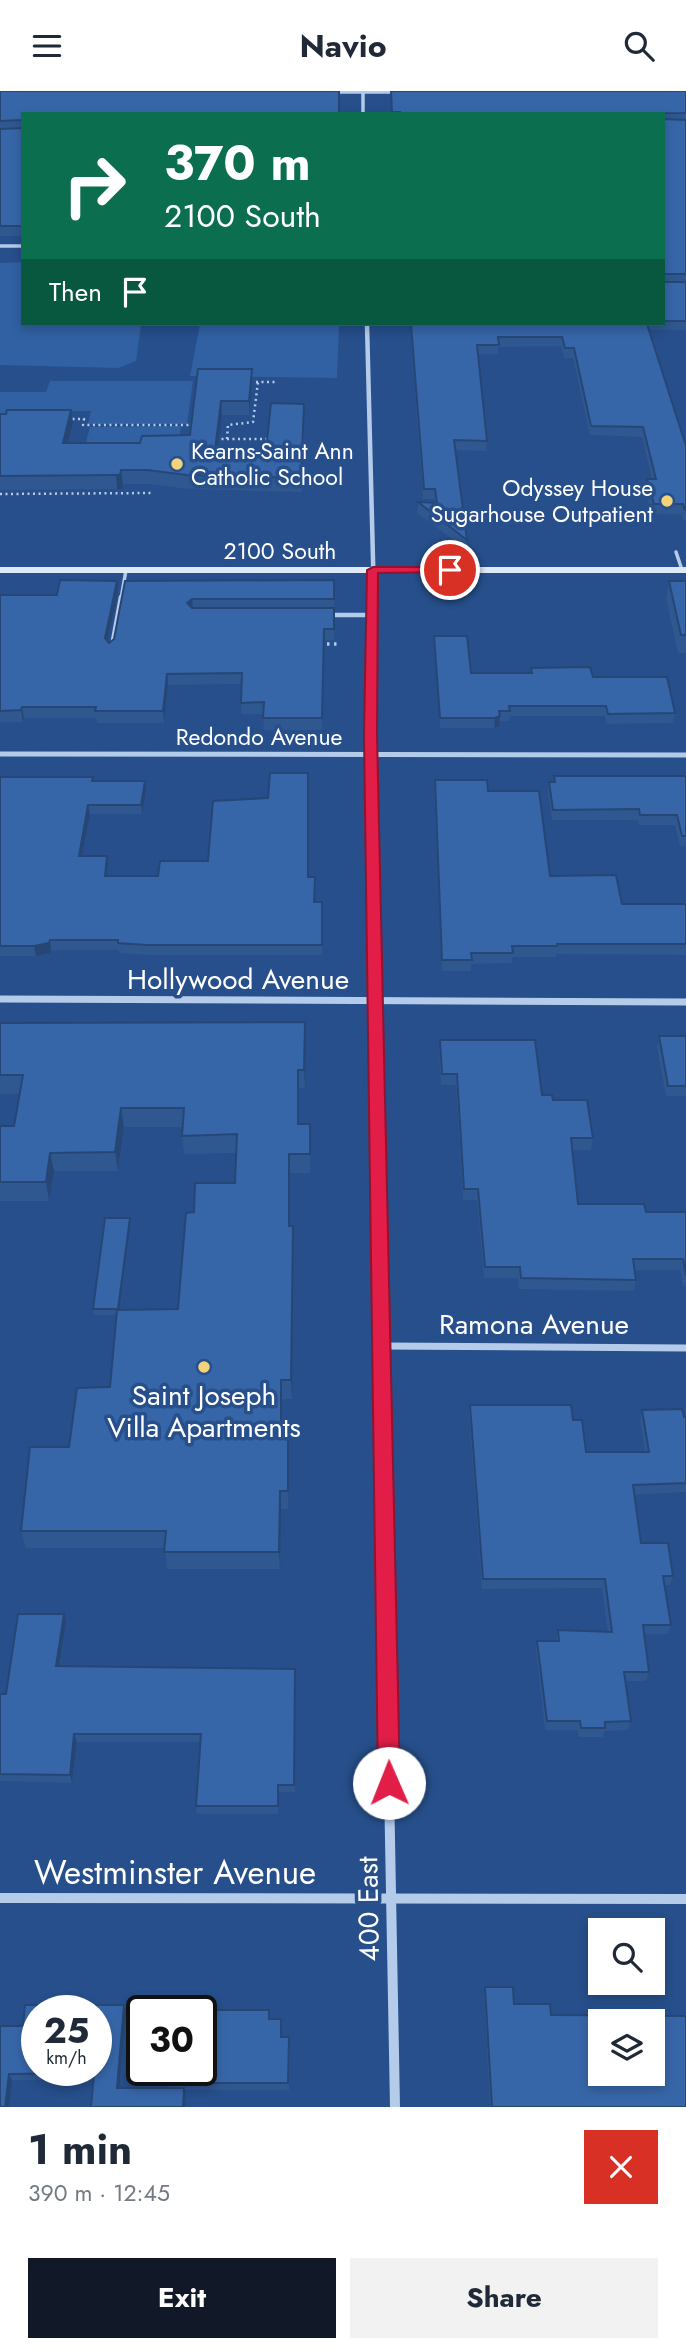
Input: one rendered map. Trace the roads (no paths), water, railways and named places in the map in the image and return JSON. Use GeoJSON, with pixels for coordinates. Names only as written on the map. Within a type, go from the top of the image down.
{"type":"FeatureCollection","features":[{"type":"Feature","properties":{"kind":"main road","name":"2100 South"},"geometry":{"type":"LineString","coordinates":[[0,570],[684,570]]}},
{"type":"Feature","properties":{"kind":"street"},"geometry":{"type":"LineString","coordinates":[[321,92],[408,92]]}},
{"type":"Feature","properties":{"kind":"street"},"geometry":{"type":"LineString","coordinates":[[363,92],[363,112]]}},
{"type":"Feature","properties":{"kind":"street"},"geometry":{"type":"LineString","coordinates":[[0,246],[21,246]]}},
{"type":"Feature","properties":{"kind":"street","name":"400 East"},"geometry":{"type":"LineString","coordinates":[[367,326],[373,570],[371,754],[394,2107]]}},
{"type":"Feature","properties":{"kind":"street","name":"Redondo Avenue"},"geometry":{"type":"LineString","coordinates":[[0,754],[686,755]]}},
{"type":"Feature","properties":{"kind":"street","name":"Hollywood Avenue"},"geometry":{"type":"LineString","coordinates":[[0,999],[686,1002]]}},
{"type":"Feature","properties":{"kind":"street","name":"Ramona Avenue"},"geometry":{"type":"LineString","coordinates":[[381,1346],[686,1348]]}},
{"type":"Feature","properties":{"kind":"street","name":"Westminster Avenue"},"geometry":{"type":"LineString","coordinates":[[0,1898],[686,1899]]}},
{"type":"Feature","properties":{"kind":"lane"},"geometry":{"type":"LineString","coordinates":[[677,552],[684,570]]}},
{"type":"Feature","properties":{"kind":"lane"},"geometry":{"type":"LineString","coordinates":[[111,650],[126,570]]}},
{"type":"Feature","properties":{"kind":"lane"},"geometry":{"type":"LineString","coordinates":[[314,615],[373,615]]}},
{"type":"Feature","properties":{"kind":"place","name":"Kearns-Saint Ann Catholic School"},"geometry":{"type":"Point","coordinates":[177,464]}},
{"type":"Feature","properties":{"kind":"place","name":"Odyssey House Sugarhouse Outpatient"},"geometry":{"type":"Point","coordinates":[667,501]}},
{"type":"Feature","properties":{"kind":"place","name":"Saint Joseph Villa Apartments"},"geometry":{"type":"Point","coordinates":[204,1367]}}]}
